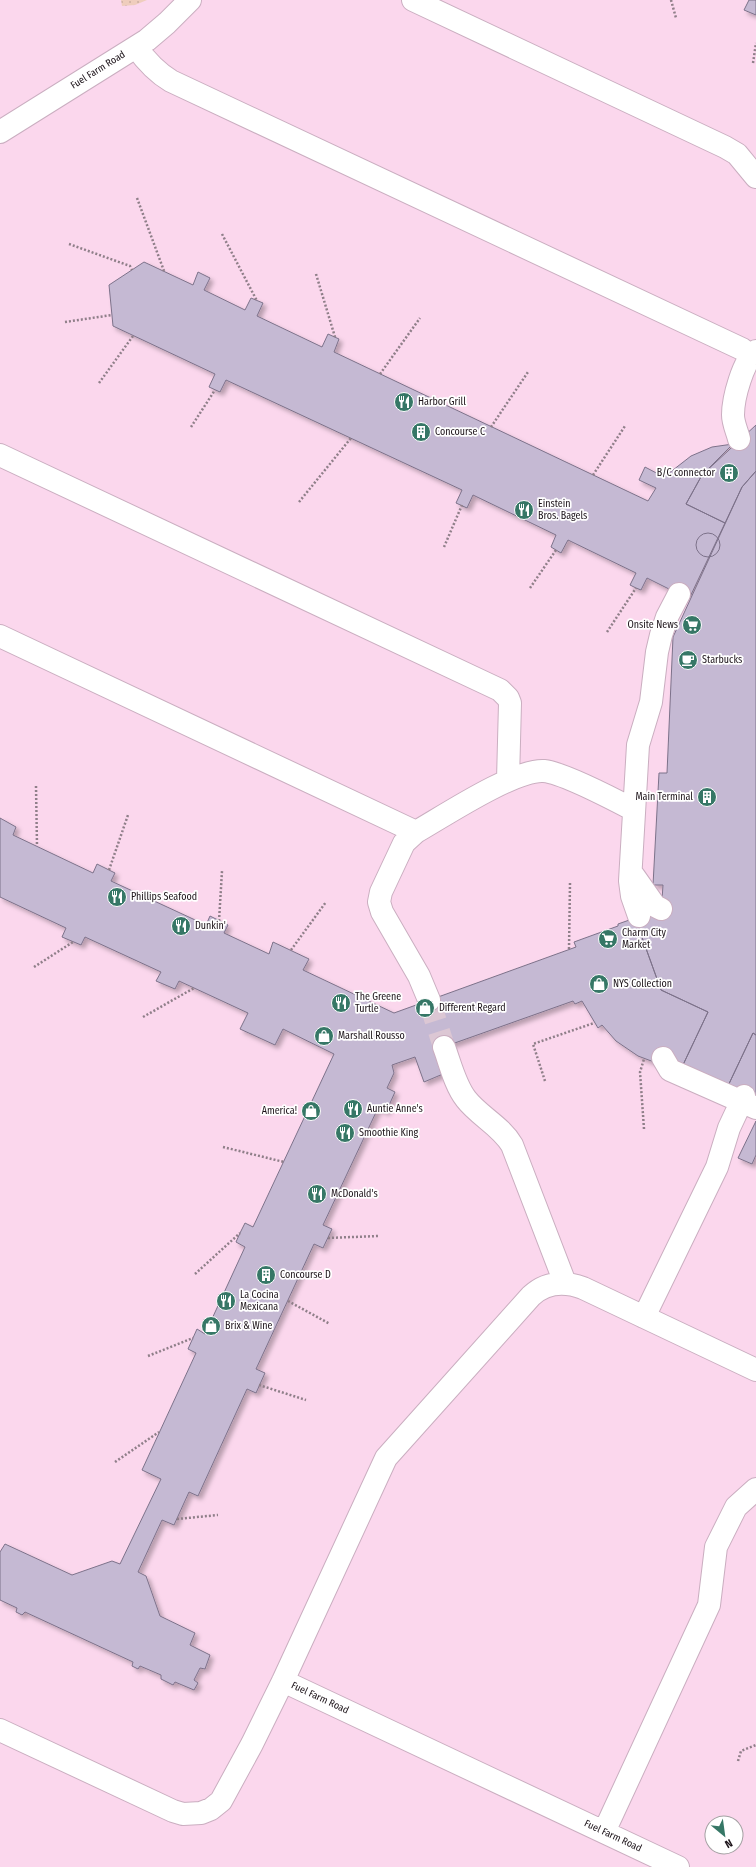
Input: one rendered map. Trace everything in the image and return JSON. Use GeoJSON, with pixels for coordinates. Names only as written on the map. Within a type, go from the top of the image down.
{"type":"FeatureCollection","features":[{"type":"Feature","properties":{"kind":"lane","name":"Fuel Farm Road"},"geometry":{"type":"LineString","coordinates":[[0,132],[136,47],[159,30],[190,0]]}},
{"type":"Feature","properties":{"kind":"lane"},"geometry":{"type":"LineString","coordinates":[[413,0],[725,147],[737,154],[756,177]]}},
{"type":"Feature","properties":{"kind":"lane"},"geometry":{"type":"LineString","coordinates":[[136,47],[146,61],[160,74],[171,81],[753,353],[743,369],[734,404],[733,418],[739,439]]}},
{"type":"Feature","properties":{"kind":"lane"},"geometry":{"type":"LineString","coordinates":[[0,455],[500,690],[508,698],[510,703],[508,780]]}},
{"type":"Feature","properties":{"kind":"lane"},"geometry":{"type":"LineString","coordinates":[[639,916],[630,887],[638,745],[651,702],[657,648],[663,626],[679,594]]}},
{"type":"Feature","properties":{"kind":"lane"},"geometry":{"type":"LineString","coordinates":[[0,636],[416,832]]}},
{"type":"Feature","properties":{"kind":"lane"},"geometry":{"type":"LineString","coordinates":[[428,1000],[419,976],[382,912],[379,902],[381,892],[406,840],[416,832],[508,780],[537,771],[552,772],[634,810]]}},
{"type":"Feature","properties":{"kind":"lane"},"geometry":{"type":"LineString","coordinates":[[630,870],[655,906],[661,909]]}},
{"type":"Feature","properties":{"kind":"lane"},"geometry":{"type":"LineString","coordinates":[[444,1046],[458,1085],[465,1098],[506,1137],[512,1145],[565,1283]]}},
{"type":"Feature","properties":{"kind":"lane"},"geometry":{"type":"LineString","coordinates":[[644,1317],[717,1167],[729,1128],[747,1102],[670,1070],[654,1059]]}},
{"type":"Feature","properties":{"kind":"lane"},"geometry":{"type":"LineString","coordinates":[[282,1681],[390,1452],[531,1296],[546,1286],[565,1283],[583,1288],[756,1370]]}},
{"type":"Feature","properties":{"kind":"lane"},"geometry":{"type":"LineString","coordinates":[[604,1832],[709,1605],[716,1547],[736,1507],[756,1489]]}},
{"type":"Feature","properties":{"kind":"lane","name":"Fuel Farm Road"},"geometry":{"type":"LineString","coordinates":[[0,1730],[173,1811],[183,1814],[195,1814],[211,1809],[224,1797],[252,1744],[282,1681],[678,1867]]}},
{"type":"Feature","properties":{"kind":"path"},"geometry":{"type":"LineString","coordinates":[[671,0],[676,18]]}},
{"type":"Feature","properties":{"kind":"path"},"geometry":{"type":"LineString","coordinates":[[753,63],[756,43]]}},
{"type":"Feature","properties":{"kind":"path"},"geometry":{"type":"LineString","coordinates":[[137,198],[164,271]]}},
{"type":"Feature","properties":{"kind":"path"},"geometry":{"type":"LineString","coordinates":[[222,234],[257,301]]}},
{"type":"Feature","properties":{"kind":"path"},"geometry":{"type":"LineString","coordinates":[[69,244],[130,266],[132,270]]}},
{"type":"Feature","properties":{"kind":"path"},"geometry":{"type":"LineString","coordinates":[[316,274],[335,337]]}},
{"type":"Feature","properties":{"kind":"path"},"geometry":{"type":"LineString","coordinates":[[65,322],[112,315]]}},
{"type":"Feature","properties":{"kind":"path"},"geometry":{"type":"LineString","coordinates":[[380,374],[420,318]]}},
{"type":"Feature","properties":{"kind":"path"},"geometry":{"type":"LineString","coordinates":[[99,383],[133,336]]}},
{"type":"Feature","properties":{"kind":"path"},"geometry":{"type":"LineString","coordinates":[[491,427],[528,372]]}},
{"type":"Feature","properties":{"kind":"path"},"geometry":{"type":"LineString","coordinates":[[192,427],[214,390]]}},
{"type":"Feature","properties":{"kind":"path"},"geometry":{"type":"LineString","coordinates":[[593,475],[625,426]]}},
{"type":"Feature","properties":{"kind":"path"},"geometry":{"type":"LineString","coordinates":[[298,502],[350,438]]}},
{"type":"Feature","properties":{"kind":"path"},"geometry":{"type":"LineString","coordinates":[[444,548],[462,505]]}},
{"type":"Feature","properties":{"kind":"path"},"geometry":{"type":"LineString","coordinates":[[530,588],[556,550]]}},
{"type":"Feature","properties":{"kind":"path"},"geometry":{"type":"LineString","coordinates":[[607,632],[636,588]]}},
{"type":"Feature","properties":{"kind":"path"},"geometry":{"type":"LineString","coordinates":[[36,786],[36,846]]}},
{"type":"Feature","properties":{"kind":"path"},"geometry":{"type":"LineString","coordinates":[[109,870],[128,815]]}},
{"type":"Feature","properties":{"kind":"path"},"geometry":{"type":"LineString","coordinates":[[219,921],[222,871]]}},
{"type":"Feature","properties":{"kind":"path"},"geometry":{"type":"LineString","coordinates":[[569,949],[570,883]]}},
{"type":"Feature","properties":{"kind":"path"},"geometry":{"type":"LineString","coordinates":[[291,950],[326,902]]}},
{"type":"Feature","properties":{"kind":"path"},"geometry":{"type":"LineString","coordinates":[[34,967],[73,942]]}},
{"type":"Feature","properties":{"kind":"path"},"geometry":{"type":"LineString","coordinates":[[143,1018],[194,988]]}},
{"type":"Feature","properties":{"kind":"path"},"geometry":{"type":"LineString","coordinates":[[545,1081],[533,1044],[594,1023]]}},
{"type":"Feature","properties":{"kind":"path"},"geometry":{"type":"LineString","coordinates":[[644,1130],[640,1072],[654,1059]]}},
{"type":"Feature","properties":{"kind":"path"},"geometry":{"type":"LineString","coordinates":[[223,1147],[284,1162]]}},
{"type":"Feature","properties":{"kind":"path"},"geometry":{"type":"LineString","coordinates":[[194,1274],[240,1233]]}},
{"type":"Feature","properties":{"kind":"path"},"geometry":{"type":"LineString","coordinates":[[328,1238],[378,1236]]}},
{"type":"Feature","properties":{"kind":"path"},"geometry":{"type":"LineString","coordinates":[[288,1301],[330,1324]]}},
{"type":"Feature","properties":{"kind":"path"},"geometry":{"type":"LineString","coordinates":[[148,1356],[193,1338]]}},
{"type":"Feature","properties":{"kind":"path"},"geometry":{"type":"LineString","coordinates":[[259,1385],[306,1400]]}},
{"type":"Feature","properties":{"kind":"path"},"geometry":{"type":"LineString","coordinates":[[115,1462],[159,1432]]}},
{"type":"Feature","properties":{"kind":"path"},"geometry":{"type":"LineString","coordinates":[[177,1519],[218,1515]]}},
{"type":"Feature","properties":{"kind":"path"},"geometry":{"type":"LineString","coordinates":[[738,1761],[741,1751],[756,1745]]}},
{"type":"Feature","properties":{"kind":"shaded area"},"geometry":{"type":"Polygon","coordinates":[[[0,0],[756,0],[756,1867],[0,1867],[0,0]]]}},
{"type":"Feature","properties":{"kind":"shaded area"},"geometry":{"type":"Polygon","coordinates":[[[121,0],[147,0],[135,5],[122,6],[121,0]]]}},
{"type":"Feature","properties":{"kind":"building"},"geometry":{"type":"Polygon","coordinates":[[[749,0],[756,0],[756,15],[744,10],[749,0]]]}},
{"type":"Feature","properties":{"kind":"building","name":"Concourse C"},"geometry":{"type":"Polygon","coordinates":[[[144,262],[193,285],[198,272],[210,278],[204,290],[245,310],[251,298],[263,303],[257,316],[322,347],[328,334],[339,339],[334,352],[648,501],[656,488],[639,480],[645,467],[664,477],[691,456],[712,447],[733,444],[702,475],[686,504],[725,523],[689,599],[647,578],[641,590],[636,588],[630,585],[636,573],[568,540],[561,553],[551,547],[556,535],[473,495],[467,508],[456,503],[462,490],[226,380],[220,392],[209,387],[215,374],[113,326],[109,285],[144,262]]]}},
{"type":"Feature","properties":{"kind":"building","name":"B/C connector"},"geometry":{"type":"Polygon","coordinates":[[[756,425],[756,471],[742,487],[725,523],[686,504],[702,475],[756,425]]]}},
{"type":"Feature","properties":{"kind":"building","name":"Main Terminal"},"geometry":{"type":"Polygon","coordinates":[[[756,471],[756,1035],[753,1033],[727,1088],[682,1067],[708,1012],[661,990],[635,918],[647,913],[661,914],[663,885],[653,885],[659,773],[667,773],[673,637],[742,487],[756,471]]]}},
{"type":"Feature","properties":{"kind":"building"},"geometry":{"type":"Polygon","coordinates":[[[708,533],[717,536],[720,545],[717,554],[708,557],[699,554],[696,545],[699,536],[708,533]]]}},
{"type":"Feature","properties":{"kind":"building","name":"Concourse D"},"geometry":{"type":"Polygon","coordinates":[[[0,818],[16,827],[13,835],[93,873],[97,864],[115,873],[111,881],[206,925],[210,916],[228,925],[224,933],[269,954],[273,942],[309,959],[303,970],[394,1013],[576,947],[574,942],[618,926],[618,924],[635,918],[661,990],[708,1012],[682,1067],[654,1062],[638,1056],[616,1041],[602,1025],[598,1028],[582,1001],[575,1004],[573,1001],[435,1050],[443,1074],[424,1082],[415,1057],[392,1065],[394,1073],[387,1088],[395,1092],[386,1112],[378,1108],[323,1225],[332,1229],[323,1248],[314,1244],[256,1369],[265,1373],[256,1393],[247,1389],[198,1496],[189,1492],[174,1525],[162,1520],[138,1572],[146,1576],[160,1616],[195,1633],[190,1645],[210,1655],[205,1669],[200,1668],[194,1680],[198,1683],[194,1690],[175,1682],[173,1685],[161,1679],[161,1675],[140,1666],[138,1669],[132,1666],[133,1662],[25,1612],[22,1615],[16,1612],[17,1608],[0,1600],[0,1552],[5,1544],[72,1575],[112,1561],[120,1564],[161,1479],[142,1470],[196,1353],[188,1349],[197,1329],[205,1334],[245,1247],[236,1242],[240,1233],[245,1223],[253,1227],[334,1054],[283,1029],[275,1045],[240,1029],[248,1013],[179,981],[175,989],[156,981],[161,972],[85,937],[81,945],[62,937],[66,928],[0,897],[0,818]]]}},
{"type":"Feature","properties":{"kind":"building"},"geometry":{"type":"Polygon","coordinates":[[[753,1033],[756,1035],[756,1102],[727,1088],[753,1033]]]}},
{"type":"Feature","properties":{"kind":"building"},"geometry":{"type":"Polygon","coordinates":[[[756,1121],[756,1155],[752,1164],[738,1158],[756,1121]]]}},
{"type":"Feature","properties":{"kind":"tunnel"},"geometry":{"type":"LineString","coordinates":[[429,1000],[444,1047]]}},
{"type":"Feature","properties":{"kind":"place","name":"Harbor Grill"},"geometry":{"type":"Point","coordinates":[404,402]}},
{"type":"Feature","properties":{"kind":"place","name":"Concourse C"},"geometry":{"type":"Point","coordinates":[421,432]}},
{"type":"Feature","properties":{"kind":"place","name":"B/C connector"},"geometry":{"type":"Point","coordinates":[729,473]}},
{"type":"Feature","properties":{"kind":"place","name":"Einstein Bros. Bagels"},"geometry":{"type":"Point","coordinates":[524,510]}},
{"type":"Feature","properties":{"kind":"place","name":"Onsite News"},"geometry":{"type":"Point","coordinates":[692,625]}},
{"type":"Feature","properties":{"kind":"place","name":"Starbucks"},"geometry":{"type":"Point","coordinates":[688,660]}},
{"type":"Feature","properties":{"kind":"place","name":"Main Terminal"},"geometry":{"type":"Point","coordinates":[707,797]}},
{"type":"Feature","properties":{"kind":"place","name":"Phillips Seafood"},"geometry":{"type":"Point","coordinates":[117,897]}},
{"type":"Feature","properties":{"kind":"place","name":"Dunkin'"},"geometry":{"type":"Point","coordinates":[181,926]}},
{"type":"Feature","properties":{"kind":"place","name":"Charm City Market"},"geometry":{"type":"Point","coordinates":[608,939]}},
{"type":"Feature","properties":{"kind":"place","name":"NYS Collection"},"geometry":{"type":"Point","coordinates":[599,984]}},
{"type":"Feature","properties":{"kind":"place","name":"The Greene Turtle"},"geometry":{"type":"Point","coordinates":[341,1003]}},
{"type":"Feature","properties":{"kind":"place","name":"Different Regard"},"geometry":{"type":"Point","coordinates":[425,1008]}},
{"type":"Feature","properties":{"kind":"place","name":"Marshall Rousso"},"geometry":{"type":"Point","coordinates":[324,1036]}},
{"type":"Feature","properties":{"kind":"place","name":"Auntie Anne's"},"geometry":{"type":"Point","coordinates":[353,1109]}},
{"type":"Feature","properties":{"kind":"place","name":"America!"},"geometry":{"type":"Point","coordinates":[311,1111]}},
{"type":"Feature","properties":{"kind":"place","name":"Smoothie King"},"geometry":{"type":"Point","coordinates":[345,1133]}},
{"type":"Feature","properties":{"kind":"place","name":"McDonald's"},"geometry":{"type":"Point","coordinates":[317,1194]}},
{"type":"Feature","properties":{"kind":"place","name":"Concourse D"},"geometry":{"type":"Point","coordinates":[266,1275]}},
{"type":"Feature","properties":{"kind":"place","name":"La Cocina Mexicana"},"geometry":{"type":"Point","coordinates":[226,1301]}},
{"type":"Feature","properties":{"kind":"place","name":"Brix & Wine"},"geometry":{"type":"Point","coordinates":[211,1326]}}]}
